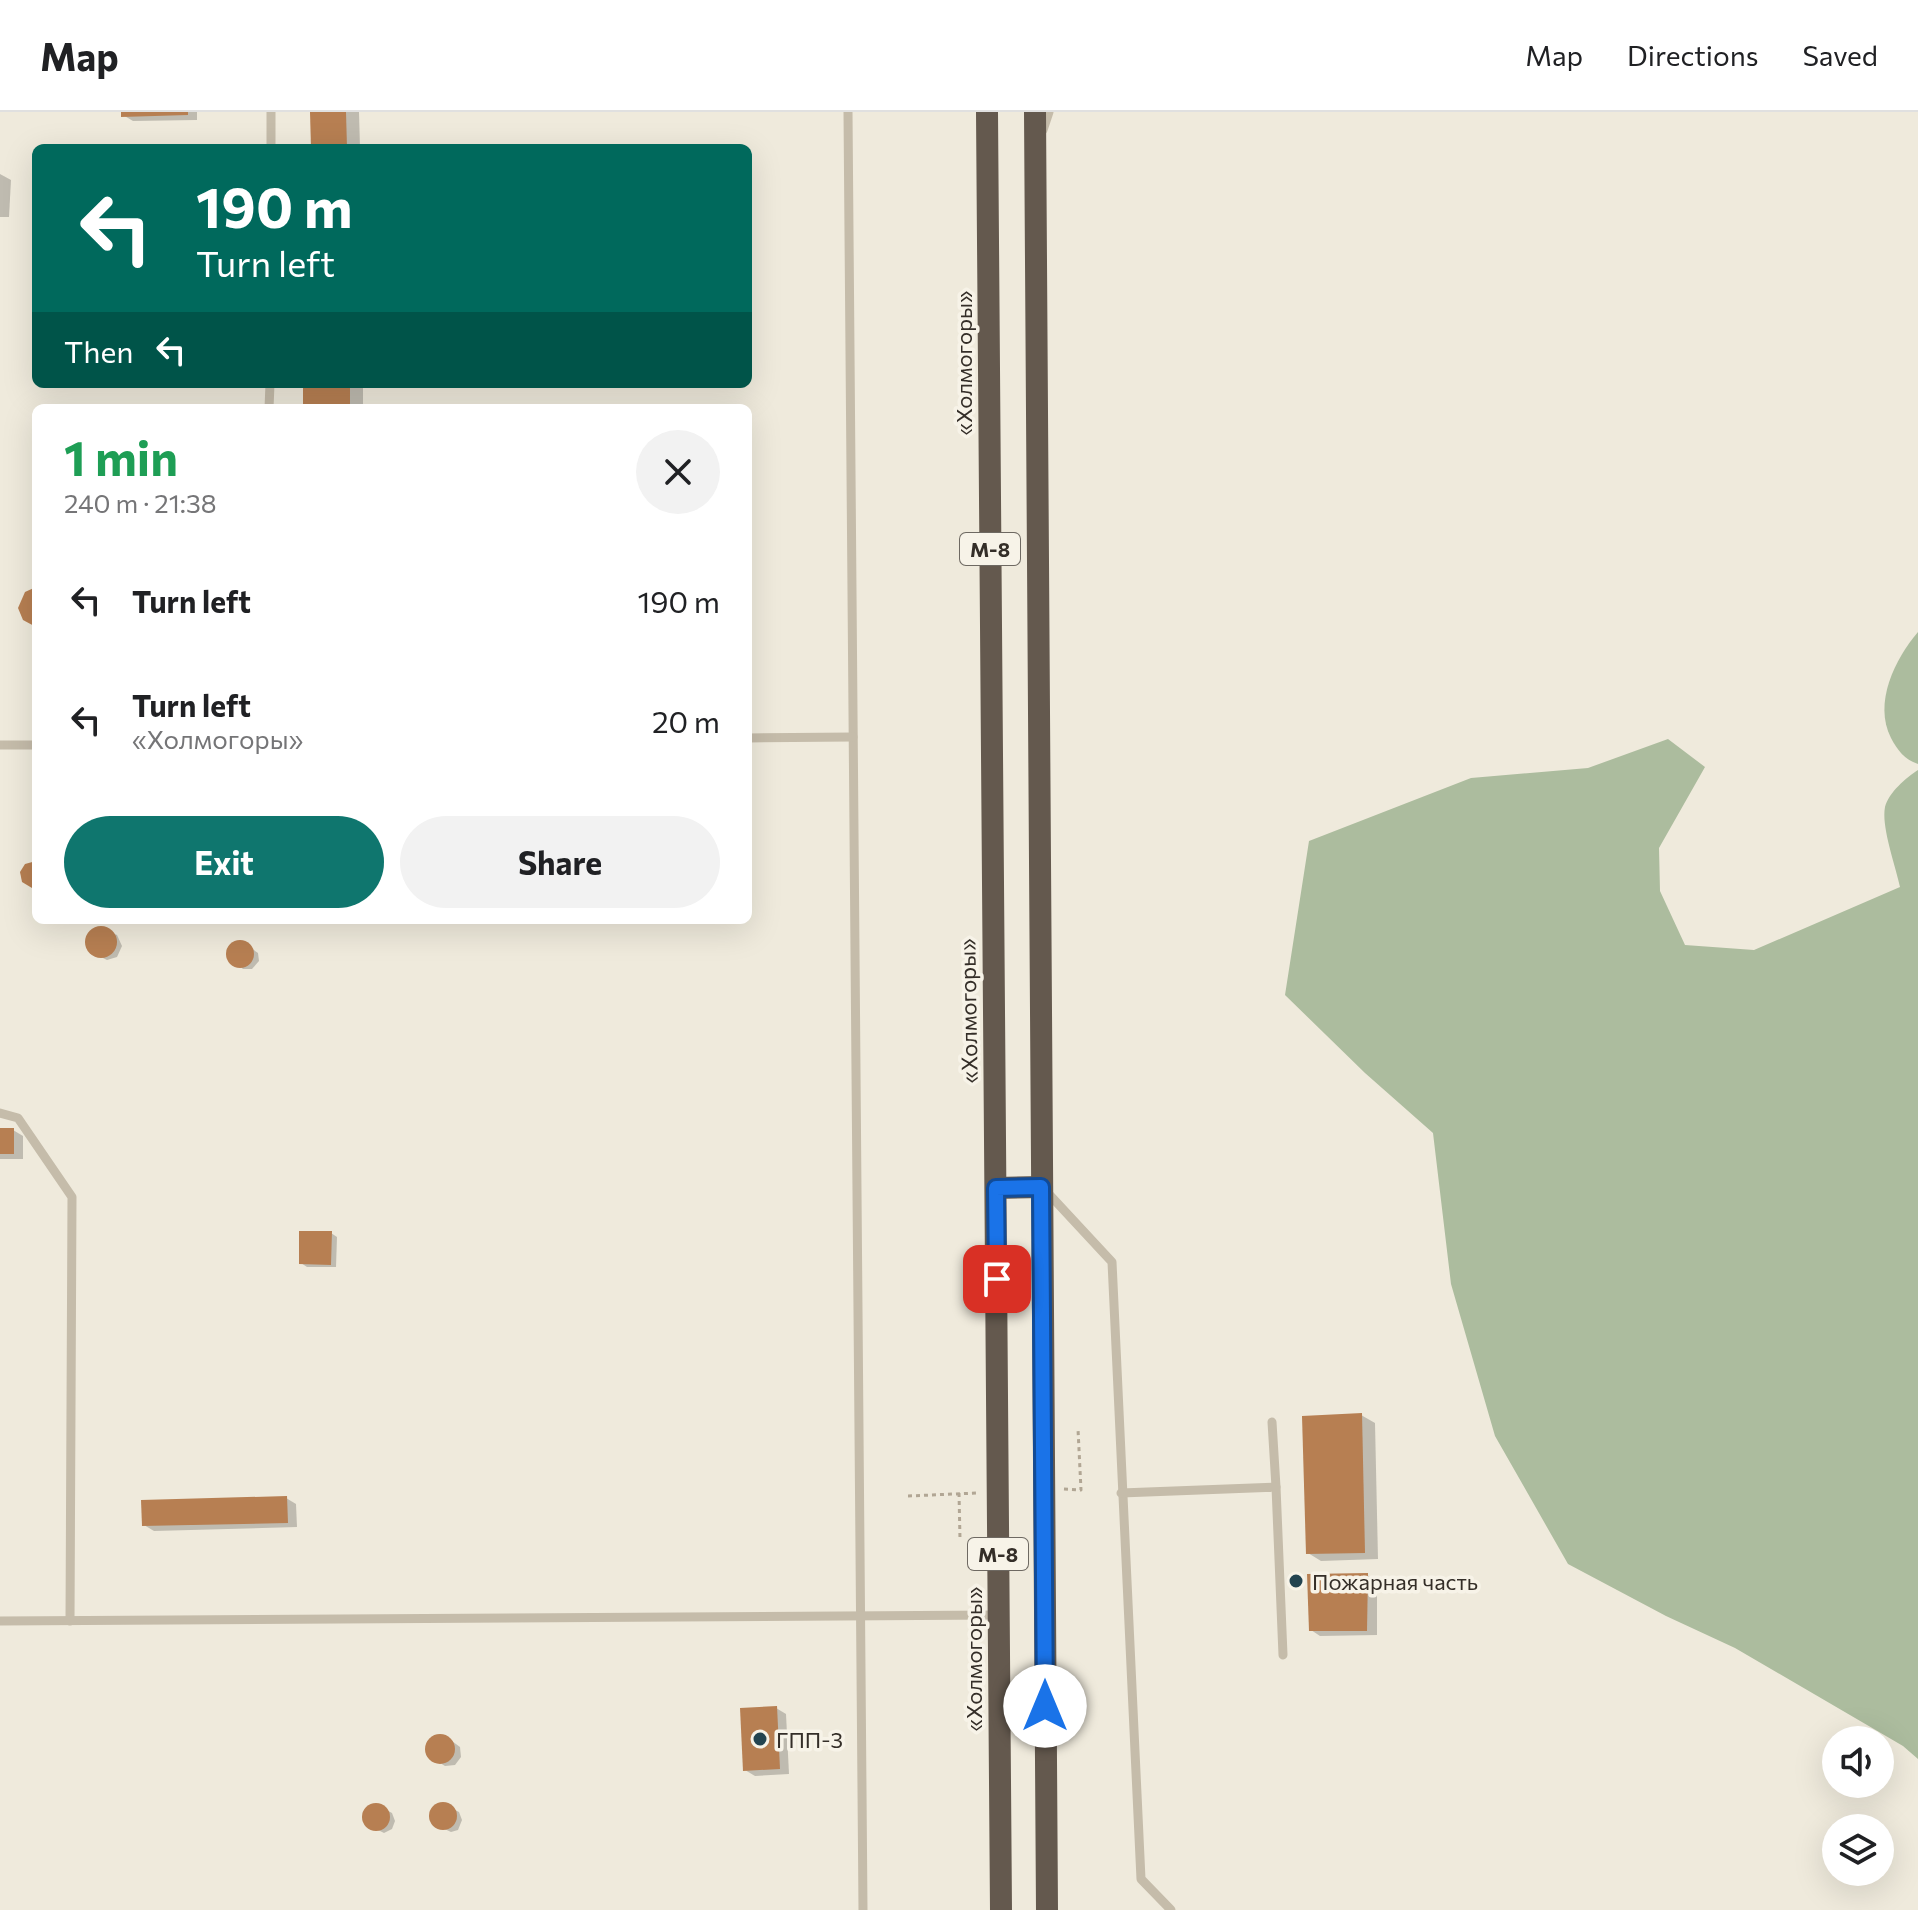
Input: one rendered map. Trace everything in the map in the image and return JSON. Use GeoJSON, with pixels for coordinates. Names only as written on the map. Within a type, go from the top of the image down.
{"type":"FeatureCollection","features":[{"type":"Feature","properties":{"kind":"highway","name":"«Холмогоры»"},"geometry":{"type":"LineString","coordinates":[[987,112],[1001,1910]]}},
{"type":"Feature","properties":{"kind":"highway","name":"М-8"},"geometry":{"type":"LineString","coordinates":[[1035,112],[1047,1910]]}},
{"type":"Feature","properties":{"kind":"highway"},"geometry":{"type":"LineString","coordinates":[[996,1188],[1041,1187]]}},
{"type":"Feature","properties":{"kind":"lane"},"geometry":{"type":"LineString","coordinates":[[271,112],[271,144]]}},
{"type":"Feature","properties":{"kind":"lane"},"geometry":{"type":"LineString","coordinates":[[848,112],[863,1910]]}},
{"type":"Feature","properties":{"kind":"lane"},"geometry":{"type":"LineString","coordinates":[[1035,152],[1049,112]]}},
{"type":"Feature","properties":{"kind":"lane"},"geometry":{"type":"LineString","coordinates":[[752,738],[853,737]]}},
{"type":"Feature","properties":{"kind":"lane"},"geometry":{"type":"LineString","coordinates":[[0,745],[32,745]]}},
{"type":"Feature","properties":{"kind":"lane"},"geometry":{"type":"LineString","coordinates":[[0,1113],[18,1118],[72,1197],[70,1621]]}},
{"type":"Feature","properties":{"kind":"lane"},"geometry":{"type":"LineString","coordinates":[[1041,1187],[1112,1262],[1141,1879],[1171,1910]]}},
{"type":"Feature","properties":{"kind":"lane"},"geometry":{"type":"LineString","coordinates":[[1272,1422],[1283,1655]]}},
{"type":"Feature","properties":{"kind":"lane"},"geometry":{"type":"LineString","coordinates":[[1121,1493],[1276,1487]]}},
{"type":"Feature","properties":{"kind":"lane"},"geometry":{"type":"LineString","coordinates":[[0,1621],[998,1615]]}},
{"type":"Feature","properties":{"kind":"path"},"geometry":{"type":"LineString","coordinates":[[959,1493],[960,1539]]}},
{"type":"Feature","properties":{"kind":"green space"},"geometry":{"type":"Polygon","coordinates":[[[1918,632],[1918,764],[1905,757],[1896,747],[1886,725],[1884,710],[1895,668],[1918,632]]]}},
{"type":"Feature","properties":{"kind":"green space"},"geometry":{"type":"Polygon","coordinates":[[[1668,739],[1705,767],[1659,848],[1660,891],[1685,945],[1754,950],[1900,887],[1887,836],[1885,807],[1894,791],[1918,770],[1918,1759],[1894,1741],[1894,1726],[1869,1726],[1735,1648],[1666,1616],[1568,1564],[1495,1436],[1451,1284],[1433,1133],[1365,1073],[1285,995],[1309,841],[1471,778],[1588,768],[1668,739]]]}},
{"type":"Feature","properties":{"kind":"building"},"geometry":{"type":"Polygon","coordinates":[[[121,112],[188,112],[188,115],[121,117],[121,112]]]}},
{"type":"Feature","properties":{"kind":"building"},"geometry":{"type":"Polygon","coordinates":[[[310,112],[346,112],[347,144],[311,144],[310,112]]]}},
{"type":"Feature","properties":{"kind":"building"},"geometry":{"type":"Polygon","coordinates":[[[303,388],[350,388],[350,404],[303,404],[303,388]]]}},
{"type":"Feature","properties":{"kind":"building"},"geometry":{"type":"Polygon","coordinates":[[[32,589],[32,625],[23,620],[18,608],[25,592],[32,589]]]}},
{"type":"Feature","properties":{"kind":"building"},"geometry":{"type":"Polygon","coordinates":[[[32,862],[32,888],[22,882],[20,872],[25,864],[32,862]]]}},
{"type":"Feature","properties":{"kind":"building"},"geometry":{"type":"Polygon","coordinates":[[[101,926],[112,931],[117,942],[112,953],[101,958],[90,953],[85,942],[90,931],[101,926]]]}},
{"type":"Feature","properties":{"kind":"building"},"geometry":{"type":"Polygon","coordinates":[[[240,940],[250,944],[254,954],[250,964],[240,968],[230,964],[226,954],[230,944],[240,940]]]}},
{"type":"Feature","properties":{"kind":"building"},"geometry":{"type":"Polygon","coordinates":[[[0,1128],[14,1128],[14,1154],[0,1154],[0,1128]]]}},
{"type":"Feature","properties":{"kind":"building"},"geometry":{"type":"Polygon","coordinates":[[[299,1231],[332,1231],[331,1265],[299,1264],[299,1231]]]}},
{"type":"Feature","properties":{"kind":"building"},"geometry":{"type":"Polygon","coordinates":[[[1362,1413],[1365,1553],[1306,1554],[1302,1416],[1362,1413]]]}},
{"type":"Feature","properties":{"kind":"building"},"geometry":{"type":"Polygon","coordinates":[[[287,1496],[288,1523],[142,1526],[141,1500],[287,1496]]]}},
{"type":"Feature","properties":{"kind":"building"},"geometry":{"type":"Polygon","coordinates":[[[1368,1573],[1367,1631],[1309,1631],[1307,1574],[1368,1573]]]}},
{"type":"Feature","properties":{"kind":"building","name":"ГПП-3"},"geometry":{"type":"Polygon","coordinates":[[[777,1706],[780,1769],[743,1771],[740,1708],[777,1706]]]}},
{"type":"Feature","properties":{"kind":"building"},"geometry":{"type":"Polygon","coordinates":[[[440,1734],[451,1738],[455,1749],[451,1760],[440,1764],[429,1760],[425,1749],[429,1738],[440,1734]]]}},
{"type":"Feature","properties":{"kind":"building"},"geometry":{"type":"Polygon","coordinates":[[[443,1802],[453,1806],[457,1816],[453,1826],[443,1830],[433,1826],[429,1816],[433,1806],[443,1802]]]}},
{"type":"Feature","properties":{"kind":"building"},"geometry":{"type":"Polygon","coordinates":[[[376,1803],[386,1807],[390,1817],[386,1827],[376,1831],[366,1827],[362,1817],[366,1807],[376,1803]]]}},
{"type":"Feature","properties":{"kind":"place","name":"Пожарная часть"},"geometry":{"type":"Point","coordinates":[1296,1581]}},
{"type":"Feature","properties":{"kind":"place","name":"ГПП-3"},"geometry":{"type":"Point","coordinates":[760,1739]}},
{"type":"Feature","properties":{"kind":"route"},"geometry":{"type":"LineString","coordinates":[[997,1279],[996,1188],[1041,1187],[1045,1706]]}}]}
